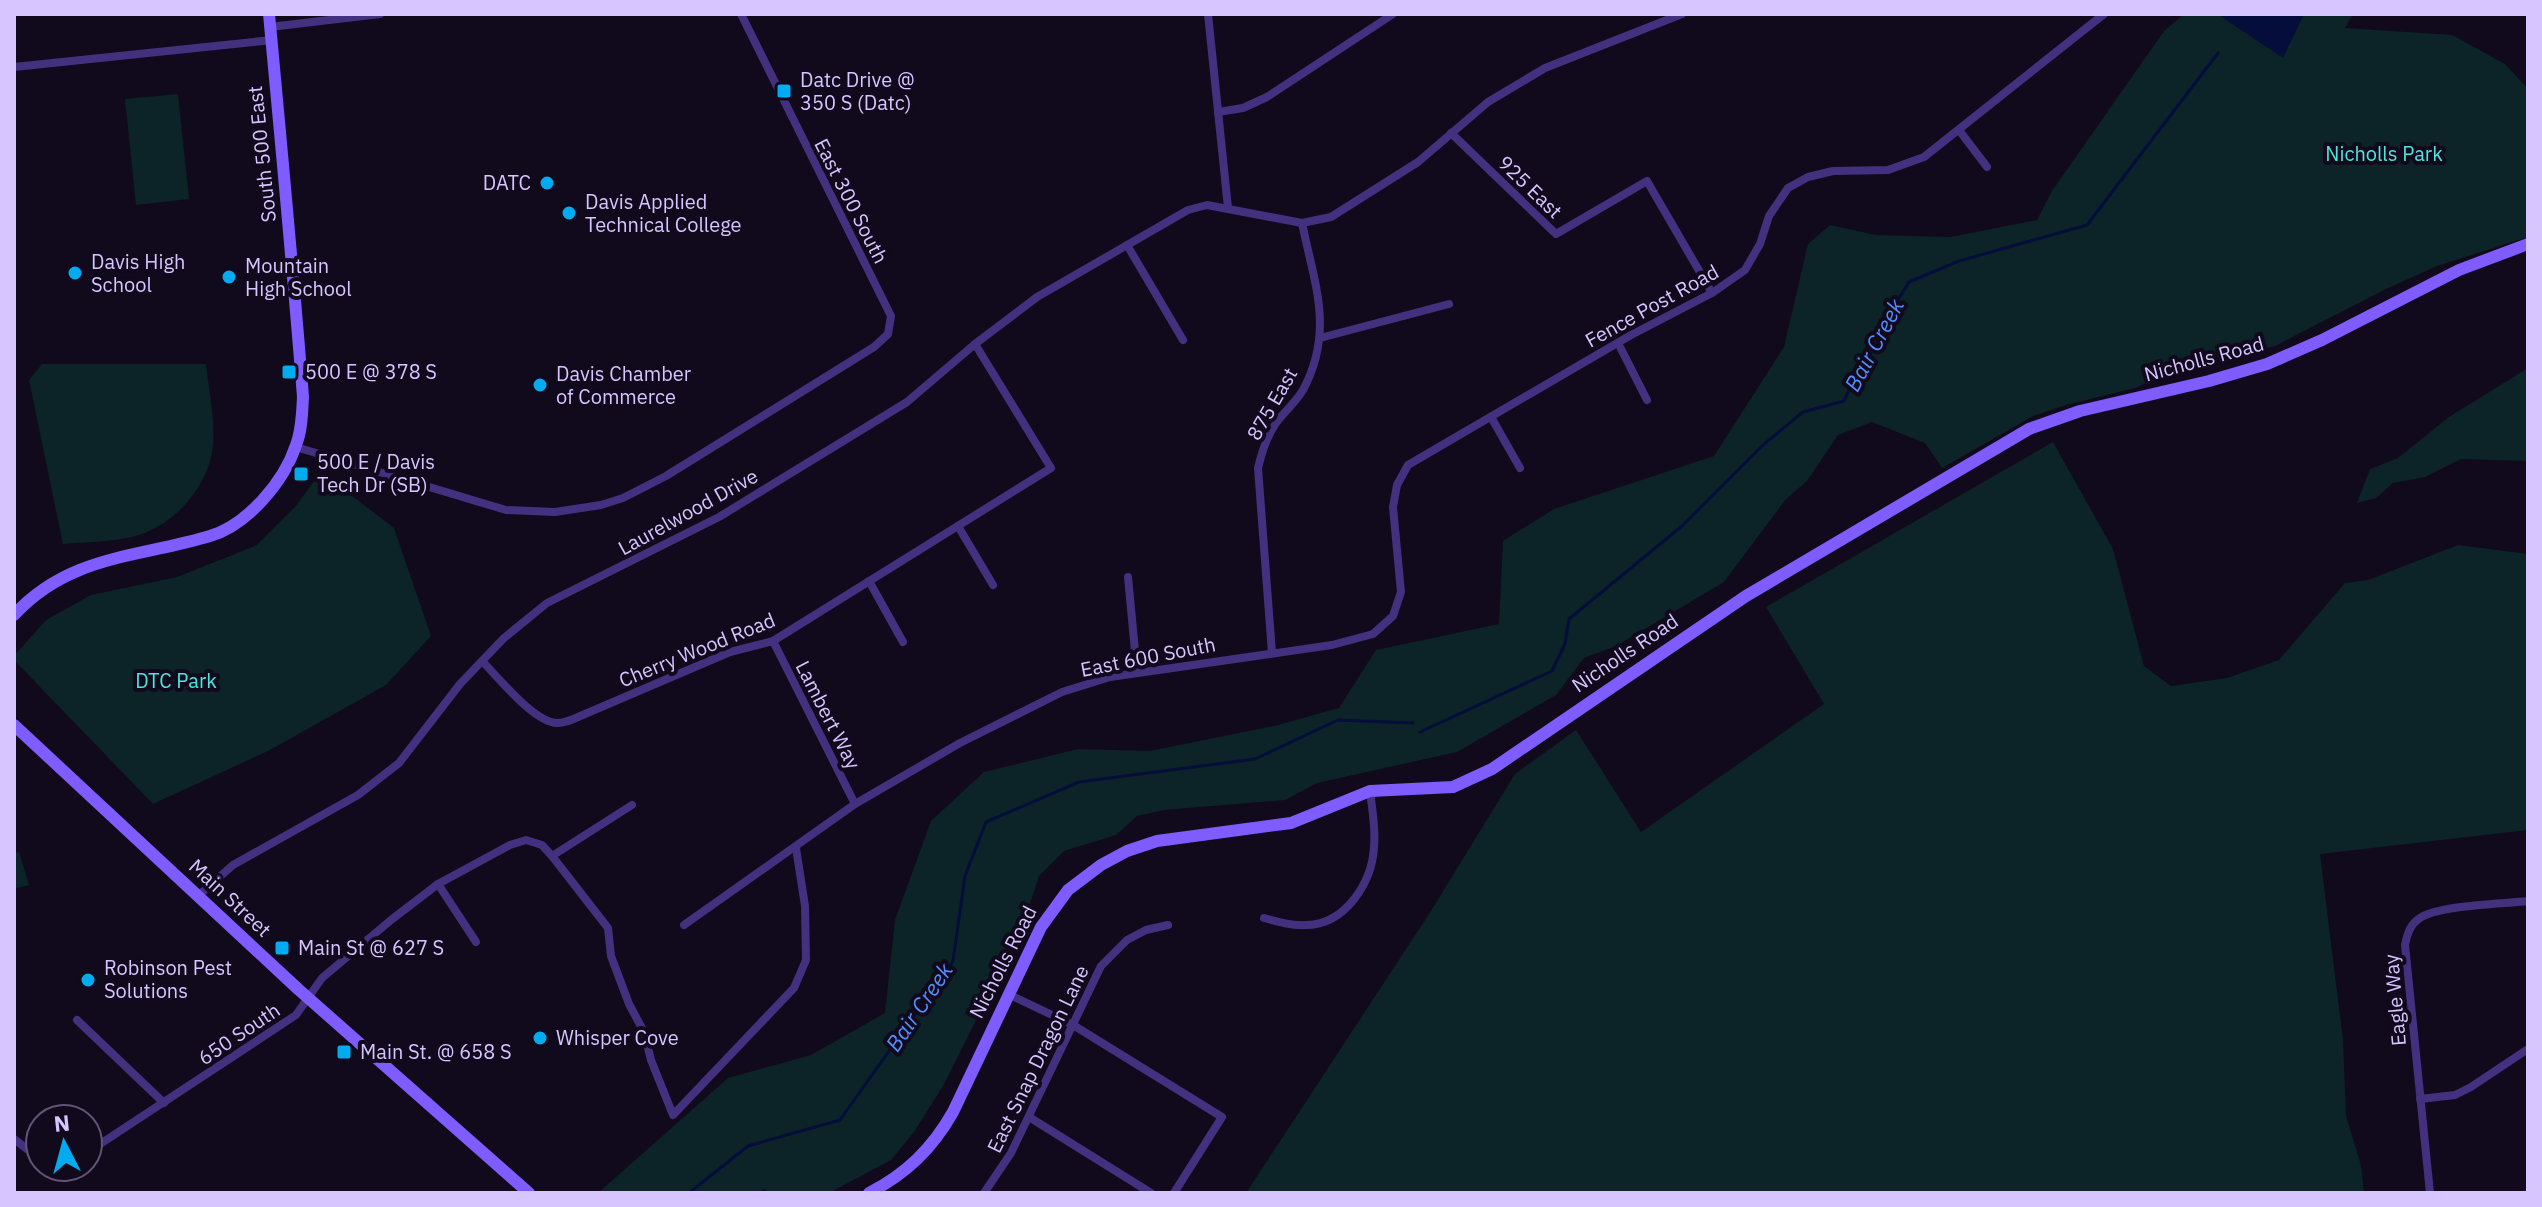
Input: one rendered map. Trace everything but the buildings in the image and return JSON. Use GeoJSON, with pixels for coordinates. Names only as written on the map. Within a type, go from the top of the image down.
{"type":"FeatureCollection","features":[{"type":"Feature","properties":{"kind":"street"},"geometry":{"type":"LineString","coordinates":[[14,67],[270,27],[380,14]]}},
{"type":"Feature","properties":{"kind":"street","name":"East 300 South"},"geometry":{"type":"LineString","coordinates":[[296,447],[506,510],[555,512],[601,505],[639,491],[666,476],[874,347],[888,334],[891,316],[741,14]]}},
{"type":"Feature","properties":{"kind":"street"},"geometry":{"type":"LineString","coordinates":[[1208,14],[1228,208]]}},
{"type":"Feature","properties":{"kind":"street"},"geometry":{"type":"LineString","coordinates":[[1218,112],[1243,108],[1267,97],[1378,19],[1393,14]]}},
{"type":"Feature","properties":{"kind":"street"},"geometry":{"type":"LineString","coordinates":[[1302,223],[1331,217],[1354,203],[1418,162],[1488,102],[1545,68],[1682,14]]}},
{"type":"Feature","properties":{"kind":"street","name":"Fence Post Road"},"geometry":{"type":"LineString","coordinates":[[1332,645],[1373,634],[1393,616],[1401,592],[1393,507],[1397,485],[1408,465],[1618,343],[1712,293],[1745,270],[1760,244],[1769,216],[1788,188],[1808,177],[1833,171],[1861,173],[1888,170],[1924,157],[2104,14]]}},
{"type":"Feature","properties":{"kind":"street","name":"South 500 East"},"geometry":{"type":"LineString","coordinates":[[14,615],[51,582],[86,566],[213,535],[246,515],[269,495],[296,447],[302,423],[303,397],[270,27]]}},
{"type":"Feature","properties":{"kind":"street"},"geometry":{"type":"LineString","coordinates":[[1959,130],[1987,167]]}},
{"type":"Feature","properties":{"kind":"street","name":"925 East"},"geometry":{"type":"LineString","coordinates":[[1451,133],[1556,234],[1647,181],[1712,293]]}},
{"type":"Feature","properties":{"kind":"street","name":"Laurelwood Drive"},"geometry":{"type":"LineString","coordinates":[[198,896],[233,865],[358,795],[399,763],[460,684],[526,618],[547,603],[719,517],[907,402],[1037,297],[1188,210],[1207,205],[1302,223]]}},
{"type":"Feature","properties":{"kind":"street","name":"875 East"},"geometry":{"type":"LineString","coordinates":[[1272,653],[1258,468],[1264,443],[1302,390],[1320,338],[1322,317],[1318,289],[1302,223]]}},
{"type":"Feature","properties":{"kind":"street","name":"Nicholls Road"},"geometry":{"type":"LineString","coordinates":[[869,1193],[910,1167],[938,1137],[953,1112],[1041,927],[1058,901],[1078,881],[1113,857],[1157,841],[1291,823],[1370,791],[1443,789],[1463,784],[1481,775],[1746,596],[2041,423],[2267,364],[2322,340],[2459,270],[2528,244]]}},
{"type":"Feature","properties":{"kind":"street"},"geometry":{"type":"LineString","coordinates":[[1127,245],[1183,340]]}},
{"type":"Feature","properties":{"kind":"street"},"geometry":{"type":"LineString","coordinates":[[1320,338],[1449,304]]}},
{"type":"Feature","properties":{"kind":"street"},"geometry":{"type":"LineString","coordinates":[[1618,343],[1647,400]]}},
{"type":"Feature","properties":{"kind":"street","name":"Cherry Wood Road"},"geometry":{"type":"LineString","coordinates":[[482,661],[529,709],[547,721],[558,723],[730,652],[773,641],[1051,468],[975,344]]}},
{"type":"Feature","properties":{"kind":"street"},"geometry":{"type":"LineString","coordinates":[[1491,417],[1520,468]]}},
{"type":"Feature","properties":{"kind":"street"},"geometry":{"type":"LineString","coordinates":[[958,526],[993,585]]}},
{"type":"Feature","properties":{"kind":"street"},"geometry":{"type":"LineString","coordinates":[[1128,577],[1137,672]]}},
{"type":"Feature","properties":{"kind":"street"},"geometry":{"type":"LineString","coordinates":[[869,581],[903,642]]}},
{"type":"Feature","properties":{"kind":"street","name":"Lambert Way"},"geometry":{"type":"LineString","coordinates":[[773,641],[855,804]]}},
{"type":"Feature","properties":{"kind":"street","name":"East 600 South"},"geometry":{"type":"LineString","coordinates":[[684,925],[855,804],[960,743],[1062,692],[1137,672],[1332,645]]}},
{"type":"Feature","properties":{"kind":"street","name":"Main Street"},"geometry":{"type":"LineString","coordinates":[[14,725],[308,998],[529,1193]]}},
{"type":"Feature","properties":{"kind":"street"},"geometry":{"type":"LineString","coordinates":[[1264,918],[1309,925],[1331,919],[1349,905],[1369,871],[1374,850],[1370,791]]}},
{"type":"Feature","properties":{"kind":"street"},"geometry":{"type":"LineString","coordinates":[[632,805],[552,856],[608,928],[611,956],[629,1004],[644,1032],[651,1060],[673,1115],[794,988],[806,960],[805,906],[796,848]]}},
{"type":"Feature","properties":{"kind":"street","name":"650 South"},"geometry":{"type":"LineString","coordinates":[[104,1142],[296,1015],[322,978],[438,884],[510,845],[526,840],[542,845],[552,856]]}},
{"type":"Feature","properties":{"kind":"street"},"geometry":{"type":"LineString","coordinates":[[438,884],[476,942]]}},
{"type":"Feature","properties":{"kind":"street","name":"Eagle Way"},"geometry":{"type":"LineString","coordinates":[[2430,1193],[2405,945],[2408,930],[2419,918],[2438,911],[2528,901]]}},
{"type":"Feature","properties":{"kind":"street","name":"East Snap Dragon Lane"},"geometry":{"type":"LineString","coordinates":[[984,1193],[1011,1153],[1095,976],[1109,956],[1138,934],[1168,925]]}},
{"type":"Feature","properties":{"kind":"street"},"geometry":{"type":"LineString","coordinates":[[1008,994],[1073,1025],[1222,1117],[1174,1193]]}},
{"type":"Feature","properties":{"kind":"street"},"geometry":{"type":"LineString","coordinates":[[77,1020],[164,1103]]}},
{"type":"Feature","properties":{"kind":"street"},"geometry":{"type":"LineString","coordinates":[[2420,1099],[2455,1095],[2528,1049]]}},
{"type":"Feature","properties":{"kind":"street"},"geometry":{"type":"LineString","coordinates":[[1029,1117],[1151,1193]]}},
{"type":"Feature","properties":{"kind":"green space","name":"Nicholls Park"},"geometry":{"type":"Polygon","coordinates":[[[2184,14],[2353,14],[2345,28],[2452,35],[2505,64],[2528,89],[2528,237],[2437,266],[2275,346],[2033,416],[1942,468],[1925,443],[1872,422],[1838,435],[1807,481],[1786,499],[1724,582],[1616,646],[1584,658],[1556,695],[1457,752],[1317,783],[1285,800],[1164,810],[1137,816],[1116,835],[1064,851],[1039,876],[1021,931],[943,1086],[914,1132],[891,1160],[829,1193],[770,1193],[764,1189],[759,1193],[598,1193],[728,1078],[811,1055],[885,1013],[895,920],[931,821],[984,772],[1078,749],[1150,751],[1278,725],[1339,708],[1376,650],[1499,624],[1503,541],[1554,509],[1714,456],[1784,347],[1808,244],[1830,225],[1876,235],[1951,237],[2037,220],[2052,191],[2164,31],[2184,14]]]}},
{"type":"Feature","properties":{"kind":"green space"},"geometry":{"type":"Polygon","coordinates":[[[178,94],[189,199],[136,205],[125,99],[178,94]]]}},
{"type":"Feature","properties":{"kind":"green space"},"geometry":{"type":"Polygon","coordinates":[[[42,364],[206,364],[213,425],[210,461],[196,490],[174,515],[161,525],[131,537],[63,544],[29,380],[42,364]]]}},
{"type":"Feature","properties":{"kind":"green space"},"geometry":{"type":"Polygon","coordinates":[[[2528,368],[2528,461],[2461,459],[2425,477],[2393,483],[2376,498],[2357,503],[2370,469],[2398,458],[2449,417],[2528,368]]]}},
{"type":"Feature","properties":{"kind":"green space"},"geometry":{"type":"Polygon","coordinates":[[[2053,442],[2113,549],[2144,666],[2171,686],[2227,678],[2279,660],[2345,583],[2368,580],[2458,545],[2528,554],[2528,830],[2320,854],[2343,1040],[2346,1116],[2361,1165],[2364,1193],[1246,1193],[1429,914],[1515,774],[1576,730],[1641,832],[1824,704],[1766,607],[2053,442]]]}},
{"type":"Feature","properties":{"kind":"green space","name":"DTC Park"},"geometry":{"type":"Polygon","coordinates":[[[321,472],[394,528],[431,636],[386,685],[268,751],[153,804],[14,660],[14,656],[46,620],[91,595],[177,577],[257,545],[295,507],[321,472]]]}},
{"type":"Feature","properties":{"kind":"green space"},"geometry":{"type":"Polygon","coordinates":[[[19,852],[29,885],[14,889],[14,853],[19,852]]]}},
{"type":"Feature","properties":{"kind":"shaded area"},"geometry":{"type":"Polygon","coordinates":[[[2217,14],[2304,14],[2283,58],[2217,14]]]}},
{"type":"Feature","properties":{"kind":"waterway","name":"Bair Creek"},"geometry":{"type":"LineString","coordinates":[[1420,732],[1552,671],[1565,644],[1569,619],[1682,526],[1763,445],[1803,412],[1844,401],[1867,350],[1909,282],[1959,261],[2087,225],[2218,53]]}},
{"type":"Feature","properties":{"kind":"waterway","name":"Bair Creek"},"geometry":{"type":"LineString","coordinates":[[689,1193],[748,1146],[840,1120],[953,961],[965,876],[986,822],[1079,782],[1255,759],[1338,720],[1413,723]]}},
{"type":"Feature","properties":{"kind":"place","name":"Datc Drive @ 350 S (Datc)"},"geometry":{"type":"Point","coordinates":[784,91]}},
{"type":"Feature","properties":{"kind":"place","name":"DATC"},"geometry":{"type":"Point","coordinates":[547,183]}},
{"type":"Feature","properties":{"kind":"place","name":"Davis Applied Technical College"},"geometry":{"type":"Point","coordinates":[569,213]}},
{"type":"Feature","properties":{"kind":"place","name":"Davis High School"},"geometry":{"type":"Point","coordinates":[75,273]}},
{"type":"Feature","properties":{"kind":"place","name":"Mountain High School"},"geometry":{"type":"Point","coordinates":[229,277]}},
{"type":"Feature","properties":{"kind":"place","name":"500 E @ 378 S"},"geometry":{"type":"Point","coordinates":[289,372]}},
{"type":"Feature","properties":{"kind":"place","name":"Davis Chamber of Commerce"},"geometry":{"type":"Point","coordinates":[540,385]}},
{"type":"Feature","properties":{"kind":"place","name":"500 E / Davis Tech Dr (SB)"},"geometry":{"type":"Point","coordinates":[301,474]}},
{"type":"Feature","properties":{"kind":"place","name":"Main St @ 627 S"},"geometry":{"type":"Point","coordinates":[282,948]}},
{"type":"Feature","properties":{"kind":"place","name":"Robinson Pest Solutions"},"geometry":{"type":"Point","coordinates":[88,980]}},
{"type":"Feature","properties":{"kind":"place","name":"Whisper Cove"},"geometry":{"type":"Point","coordinates":[540,1038]}},
{"type":"Feature","properties":{"kind":"place","name":"Main St. @ 658 S"},"geometry":{"type":"Point","coordinates":[344,1052]}}]}
